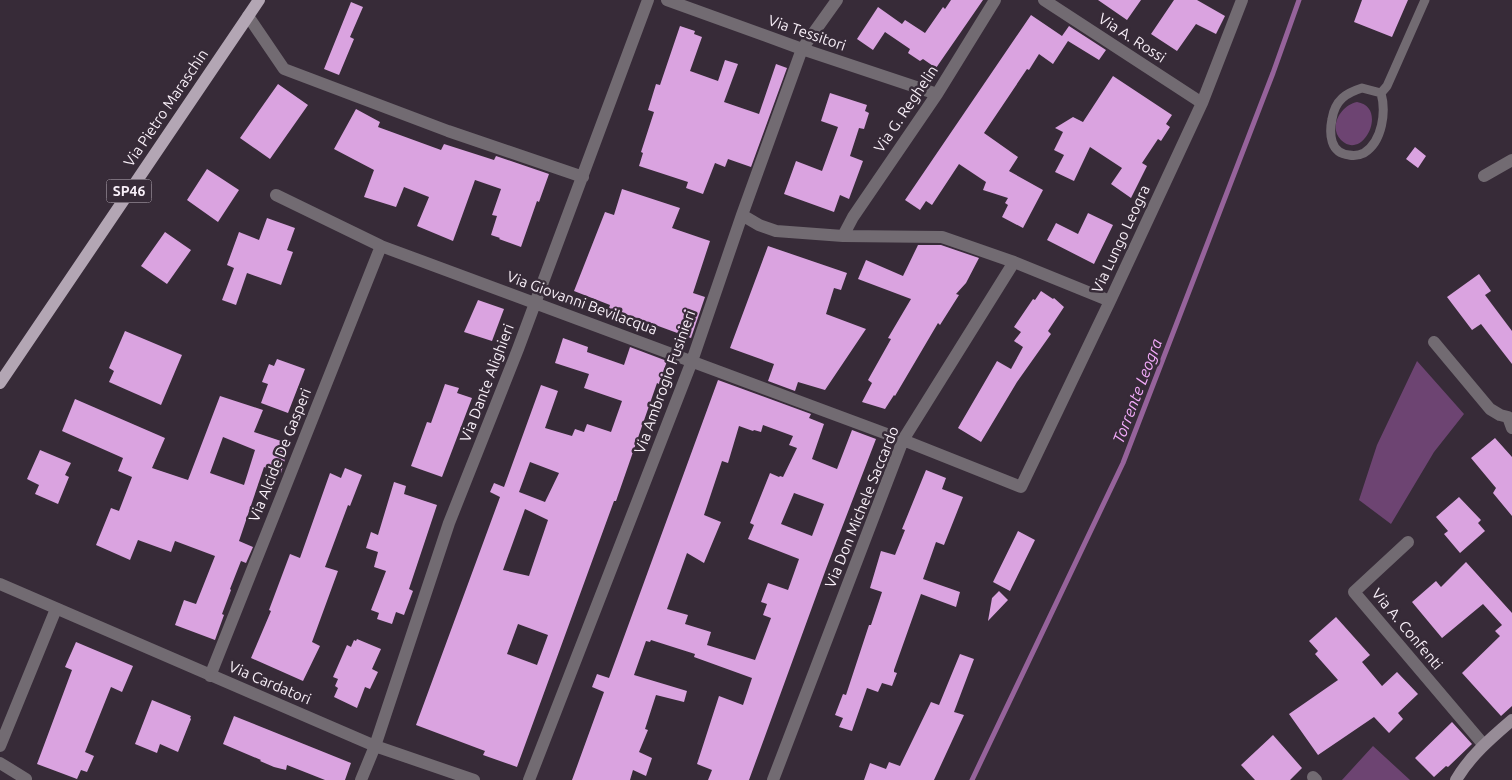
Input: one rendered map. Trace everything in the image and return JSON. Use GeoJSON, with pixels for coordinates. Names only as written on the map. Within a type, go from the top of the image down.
{"type":"FeatureCollection","features":[{"type":"Feature","properties":{"kind":"main road","name":"Via Pietro Maraschin"},"geometry":{"type":"LineString","coordinates":[[0,383],[258,0]]}},
{"type":"Feature","properties":{"kind":"street","name":"Via Dante Alighieri"},"geometry":{"type":"LineString","coordinates":[[362,780],[449,523],[536,304],[648,0]]}},
{"type":"Feature","properties":{"kind":"street","name":"Via Tessitori"},"geometry":{"type":"LineString","coordinates":[[667,0],[802,50],[937,94]]}},
{"type":"Feature","properties":{"kind":"street","name":"Via Ambrogio Fusinieri"},"geometry":{"type":"LineString","coordinates":[[529,780],[692,361],[742,215],[802,50],[837,0]]}},
{"type":"Feature","properties":{"kind":"street","name":"Via G. Reghelin"},"geometry":{"type":"LineString","coordinates":[[843,236],[853,217],[937,94],[995,0]]}},
{"type":"Feature","properties":{"kind":"street","name":"Via A. Rossi"},"geometry":{"type":"LineString","coordinates":[[1044,0],[1202,103]]}},
{"type":"Feature","properties":{"kind":"street","name":"Via Lungo Leogra"},"geometry":{"type":"LineString","coordinates":[[1022,487],[1202,103],[1242,0]]}},
{"type":"Feature","properties":{"kind":"street"},"geometry":{"type":"LineString","coordinates":[[248,16],[284,69],[448,131],[582,177]]}},
{"type":"Feature","properties":{"kind":"street"},"geometry":{"type":"LineString","coordinates":[[1484,176],[1512,160]]}},
{"type":"Feature","properties":{"kind":"street","name":"Via Giovanni Bevilacqua"},"geometry":{"type":"LineString","coordinates":[[276,195],[381,246],[903,440],[1022,487]]}},
{"type":"Feature","properties":{"kind":"street"},"geometry":{"type":"LineString","coordinates":[[742,215],[759,225],[776,231],[843,236],[942,237],[1014,262],[1110,301]]}},
{"type":"Feature","properties":{"kind":"street","name":"Via Alcide De Gasperi"},"geometry":{"type":"LineString","coordinates":[[210,676],[381,246]]}},
{"type":"Feature","properties":{"kind":"street","name":"Via Don Michele Saccardo"},"geometry":{"type":"LineString","coordinates":[[773,780],[903,440],[1014,262]]}},
{"type":"Feature","properties":{"kind":"street"},"geometry":{"type":"LineString","coordinates":[[1434,342],[1490,409],[1500,415],[1511,418]]}},
{"type":"Feature","properties":{"kind":"street","name":"Via A. Confenti"},"geometry":{"type":"LineString","coordinates":[[1408,542],[1354,592],[1484,744]]}},
{"type":"Feature","properties":{"kind":"street","name":"Via Cardatori"},"geometry":{"type":"LineString","coordinates":[[0,584],[375,746],[474,780]]}},
{"type":"Feature","properties":{"kind":"street"},"geometry":{"type":"LineString","coordinates":[[0,746],[56,608]]}},
{"type":"Feature","properties":{"kind":"street"},"geometry":{"type":"LineString","coordinates":[[1456,780],[1461,771],[1484,744],[1512,720]]}},
{"type":"Feature","properties":{"kind":"street"},"geometry":{"type":"LineString","coordinates":[[0,763],[26,779]]}},
{"type":"Feature","properties":{"kind":"lane"},"geometry":{"type":"LineString","coordinates":[[1380,93],[1386,86],[1395,68],[1425,0]]}},
{"type":"Feature","properties":{"kind":"lane"},"geometry":{"type":"LineString","coordinates":[[1362,88],[1380,93],[1384,115],[1379,132],[1371,146],[1365,152],[1357,155],[1340,153],[1333,146],[1331,138],[1332,116],[1337,103],[1342,96],[1362,88]]}},
{"type":"Feature","properties":{"kind":"shaded area"},"geometry":{"type":"Polygon","coordinates":[[[1357,102],[1366,106],[1371,113],[1372,122],[1364,139],[1357,144],[1349,145],[1337,135],[1336,123],[1341,112],[1346,107],[1357,102]]]}},
{"type":"Feature","properties":{"kind":"shaded area"},"geometry":{"type":"Polygon","coordinates":[[[1417,361],[1464,414],[1434,452],[1391,524],[1359,500],[1377,445],[1417,361]]]}},
{"type":"Feature","properties":{"kind":"shaded area"},"geometry":{"type":"Polygon","coordinates":[[[1373,746],[1410,780],[1342,780],[1373,746]]]}},
{"type":"Feature","properties":{"kind":"building"},"geometry":{"type":"Polygon","coordinates":[[[951,0],[983,0],[936,68],[923,59],[920,61],[908,53],[910,49],[885,32],[873,50],[857,39],[878,7],[902,24],[905,20],[925,33],[943,7],[945,9],[951,0]]]}},
{"type":"Feature","properties":{"kind":"building"},"geometry":{"type":"Polygon","coordinates":[[[1098,0],[1141,0],[1127,20],[1098,0]]]}},
{"type":"Feature","properties":{"kind":"building"},"geometry":{"type":"Polygon","coordinates":[[[1174,0],[1197,0],[1225,16],[1216,34],[1196,24],[1177,51],[1151,34],[1174,0]]]}},
{"type":"Feature","properties":{"kind":"building"},"geometry":{"type":"Polygon","coordinates":[[[1362,0],[1408,0],[1392,37],[1354,22],[1362,0]]]}},
{"type":"Feature","properties":{"kind":"building"},"geometry":{"type":"Polygon","coordinates":[[[351,2],[363,7],[350,37],[354,39],[339,75],[324,69],[351,2]]]}},
{"type":"Feature","properties":{"kind":"building"},"geometry":{"type":"Polygon","coordinates":[[[1031,15],[1062,36],[1069,26],[1106,50],[1099,60],[1068,41],[1053,64],[1039,54],[984,133],[1018,157],[1009,171],[1043,190],[1023,228],[1002,217],[1008,205],[1005,203],[1008,198],[983,190],[986,182],[959,164],[932,205],[926,201],[920,210],[905,200],[1031,15]]]}},
{"type":"Feature","properties":{"kind":"building"},"geometry":{"type":"Polygon","coordinates":[[[680,26],[695,31],[694,34],[702,37],[690,71],[718,81],[725,60],[738,64],[724,102],[759,114],[776,64],[787,68],[751,167],[728,159],[725,167],[715,163],[703,194],[686,188],[688,182],[639,166],[643,153],[641,152],[654,112],[648,110],[656,84],[660,85],[680,26]]]}},
{"type":"Feature","properties":{"kind":"building"},"geometry":{"type":"Polygon","coordinates":[[[1113,76],[1172,115],[1166,124],[1170,127],[1161,141],[1158,139],[1142,163],[1147,166],[1131,198],[1111,184],[1122,168],[1090,147],[1074,181],[1055,172],[1064,155],[1054,150],[1063,132],[1055,128],[1073,117],[1083,122],[1113,76]]]}},
{"type":"Feature","properties":{"kind":"building"},"geometry":{"type":"Polygon","coordinates":[[[278,84],[308,105],[270,159],[240,138],[278,84]]]}},
{"type":"Feature","properties":{"kind":"building"},"geometry":{"type":"Polygon","coordinates":[[[830,93],[867,105],[865,111],[869,113],[864,129],[859,128],[850,156],[863,161],[849,199],[840,195],[834,212],[784,194],[796,161],[822,171],[838,127],[821,121],[830,93]]]}},
{"type":"Feature","properties":{"kind":"building"},"geometry":{"type":"Polygon","coordinates":[[[356,109],[380,122],[378,127],[441,150],[444,144],[494,160],[496,156],[549,174],[539,202],[537,201],[521,247],[491,235],[497,216],[492,215],[501,189],[475,180],[453,241],[417,226],[429,197],[404,187],[396,207],[364,197],[374,170],[334,149],[356,109]]]}},
{"type":"Feature","properties":{"kind":"building"},"geometry":{"type":"Polygon","coordinates":[[[1415,147],[1426,156],[1418,168],[1406,159],[1415,147]]]}},
{"type":"Feature","properties":{"kind":"building"},"geometry":{"type":"Polygon","coordinates":[[[207,169],[239,190],[218,222],[187,200],[207,169]]]}},
{"type":"Feature","properties":{"kind":"building"},"geometry":{"type":"Polygon","coordinates":[[[622,189],[680,208],[672,228],[710,241],[693,293],[705,297],[691,338],[609,308],[610,305],[574,291],[605,212],[614,215],[622,189]]]}},
{"type":"Feature","properties":{"kind":"building"},"geometry":{"type":"Polygon","coordinates":[[[1088,213],[1113,225],[1094,264],[1047,240],[1056,223],[1078,234],[1088,213]]]}},
{"type":"Feature","properties":{"kind":"building"},"geometry":{"type":"Polygon","coordinates":[[[267,218],[295,228],[287,250],[293,252],[281,285],[247,273],[236,305],[222,300],[234,268],[227,265],[239,232],[259,240],[267,218]]]}},
{"type":"Feature","properties":{"kind":"building"},"geometry":{"type":"Polygon","coordinates":[[[165,232],[191,250],[167,284],[141,266],[165,232]]]}},
{"type":"Feature","properties":{"kind":"building"},"geometry":{"type":"Polygon","coordinates":[[[918,245],[941,245],[979,258],[966,283],[956,294],[959,295],[940,325],[938,323],[895,396],[885,409],[862,402],[872,383],[868,380],[891,339],[888,338],[911,299],[858,279],[866,260],[903,276],[918,245]]]}},
{"type":"Feature","properties":{"kind":"building"},"geometry":{"type":"Polygon","coordinates":[[[768,246],[847,273],[841,290],[834,288],[826,314],[866,329],[825,390],[798,382],[795,391],[768,381],[774,364],[730,348],[768,246]]]}},
{"type":"Feature","properties":{"kind":"building"},"geometry":{"type":"Polygon","coordinates":[[[1479,274],[1491,291],[1485,295],[1512,331],[1512,364],[1481,324],[1472,330],[1447,297],[1479,274]]]}},
{"type":"Feature","properties":{"kind":"building"},"geometry":{"type":"Polygon","coordinates":[[[1041,291],[1054,298],[1064,307],[1048,331],[1051,334],[1017,382],[981,442],[958,428],[997,361],[1011,369],[1023,347],[1014,341],[1021,332],[1014,327],[1033,299],[1035,300],[1041,291]]]}},
{"type":"Feature","properties":{"kind":"building"},"geometry":{"type":"Polygon","coordinates":[[[478,300],[504,309],[492,341],[464,332],[478,300]]]}},
{"type":"Feature","properties":{"kind":"building"},"geometry":{"type":"Polygon","coordinates":[[[125,331],[182,355],[161,405],[109,382],[114,371],[109,368],[125,331]]]}},
{"type":"Feature","properties":{"kind":"building"},"geometry":{"type":"Polygon","coordinates":[[[563,338],[588,347],[587,352],[624,365],[630,347],[667,361],[659,384],[657,383],[616,501],[614,501],[517,767],[483,755],[485,751],[416,725],[500,497],[490,492],[494,483],[504,487],[541,385],[558,391],[545,428],[572,436],[575,429],[584,432],[587,424],[611,432],[622,401],[584,388],[589,374],[555,363],[563,338]],[[530,462],[519,492],[545,502],[559,473],[530,462]],[[525,509],[503,570],[529,576],[548,520],[525,509]],[[518,624],[507,654],[537,665],[548,635],[518,624]]]}},
{"type":"Feature","properties":{"kind":"building"},"geometry":{"type":"Polygon","coordinates":[[[277,359],[305,369],[288,413],[261,403],[268,384],[262,382],[269,364],[274,366],[277,359]]]}},
{"type":"Feature","properties":{"kind":"building"},"geometry":{"type":"Polygon","coordinates":[[[718,380],[811,414],[809,418],[824,424],[812,459],[837,469],[852,430],[876,439],[749,780],[708,780],[712,770],[697,764],[719,696],[743,705],[752,678],[694,657],[695,654],[651,640],[650,642],[646,641],[634,675],[687,691],[684,702],[656,695],[645,729],[648,730],[639,752],[652,758],[646,776],[633,770],[630,780],[572,780],[604,692],[592,687],[597,674],[609,678],[718,380]],[[763,425],[761,432],[739,426],[728,463],[722,461],[704,515],[721,522],[704,563],[687,553],[667,609],[688,615],[685,624],[711,632],[707,645],[755,660],[771,618],[763,615],[767,604],[761,602],[768,583],[788,590],[799,559],[748,539],[754,525],[750,523],[770,473],[783,477],[797,448],[789,445],[793,436],[763,425]],[[794,493],[781,524],[812,536],[824,504],[794,493]]]}},
{"type":"Feature","properties":{"kind":"building"},"geometry":{"type":"Polygon","coordinates":[[[445,384],[459,388],[457,393],[472,398],[442,477],[411,466],[427,422],[431,423],[445,384]]]}},
{"type":"Feature","properties":{"kind":"building"},"geometry":{"type":"Polygon","coordinates":[[[220,396],[263,410],[254,432],[287,443],[282,458],[285,459],[281,473],[264,467],[239,541],[253,547],[246,563],[241,561],[230,589],[222,614],[224,615],[215,640],[175,625],[184,600],[196,604],[215,556],[175,541],[171,552],[138,540],[130,560],[96,545],[111,508],[119,511],[132,477],[118,471],[123,458],[62,431],[75,399],[165,438],[152,468],[188,480],[220,396]],[[223,437],[210,473],[244,485],[255,450],[223,437]]]}},
{"type":"Feature","properties":{"kind":"building"},"geometry":{"type":"Polygon","coordinates":[[[1495,438],[1512,457],[1512,516],[1493,493],[1496,488],[1471,458],[1495,438]]]}},
{"type":"Feature","properties":{"kind":"building"},"geometry":{"type":"Polygon","coordinates":[[[40,450],[71,463],[65,475],[69,477],[58,504],[35,494],[39,485],[27,479],[40,450]]]}},
{"type":"Feature","properties":{"kind":"building"},"geometry":{"type":"Polygon","coordinates":[[[345,468],[362,475],[350,506],[348,505],[325,567],[338,571],[312,642],[320,646],[303,681],[251,658],[271,611],[269,610],[290,554],[300,558],[330,473],[341,478],[345,468]]]}},
{"type":"Feature","properties":{"kind":"building"},"geometry":{"type":"Polygon","coordinates":[[[926,470],[946,478],[942,489],[963,497],[944,545],[936,542],[923,579],[960,592],[956,607],[921,594],[894,670],[897,673],[892,686],[882,683],[878,692],[867,688],[852,731],[839,727],[843,718],[835,715],[843,694],[846,695],[882,592],[870,588],[881,551],[895,555],[905,530],[902,529],[926,470]]]}},
{"type":"Feature","properties":{"kind":"building"},"geometry":{"type":"Polygon","coordinates":[[[394,482],[406,486],[404,494],[437,505],[409,589],[413,591],[404,615],[396,612],[392,624],[377,619],[379,613],[371,610],[386,571],[374,567],[378,552],[366,548],[371,532],[378,535],[394,482]]]}},
{"type":"Feature","properties":{"kind":"building"},"geometry":{"type":"Polygon","coordinates":[[[1459,497],[1481,520],[1478,523],[1485,531],[1460,553],[1444,534],[1448,531],[1436,517],[1459,497]]]}},
{"type":"Feature","properties":{"kind":"building"},"geometry":{"type":"Polygon","coordinates":[[[1018,531],[1035,540],[1010,591],[993,582],[1018,531]]]}},
{"type":"Feature","properties":{"kind":"building"},"geometry":{"type":"Polygon","coordinates":[[[1466,562],[1512,613],[1512,706],[1501,716],[1462,673],[1500,636],[1495,631],[1502,625],[1483,604],[1442,638],[1412,602],[1436,581],[1441,587],[1466,562]]]}},
{"type":"Feature","properties":{"kind":"building"},"geometry":{"type":"Polygon","coordinates":[[[999,591],[1008,600],[988,621],[992,598],[999,591]]]}},
{"type":"Feature","properties":{"kind":"building"},"geometry":{"type":"Polygon","coordinates":[[[1336,617],[1370,655],[1362,662],[1382,686],[1397,672],[1418,694],[1398,713],[1403,719],[1389,733],[1374,717],[1318,755],[1289,714],[1338,680],[1315,654],[1318,651],[1309,641],[1336,617]]]}},
{"type":"Feature","properties":{"kind":"building"},"geometry":{"type":"Polygon","coordinates":[[[357,639],[381,649],[372,669],[378,672],[370,689],[365,687],[357,708],[334,697],[338,688],[335,686],[338,679],[333,677],[347,645],[351,647],[354,640],[356,641],[357,639]]]}},
{"type":"Feature","properties":{"kind":"building"},"geometry":{"type":"Polygon","coordinates":[[[76,642],[133,666],[122,692],[111,687],[85,752],[94,756],[87,772],[81,770],[77,779],[37,764],[72,670],[65,667],[76,642]]]}},
{"type":"Feature","properties":{"kind":"building"},"geometry":{"type":"Polygon","coordinates":[[[960,654],[974,659],[954,712],[964,715],[934,780],[864,780],[870,763],[886,769],[889,762],[900,766],[931,702],[939,705],[960,654]]]}},
{"type":"Feature","properties":{"kind":"building"},"geometry":{"type":"Polygon","coordinates":[[[152,700],[191,716],[178,752],[160,744],[157,753],[135,744],[152,700]]]}},
{"type":"Feature","properties":{"kind":"building"},"geometry":{"type":"Polygon","coordinates":[[[234,716],[351,763],[345,780],[325,780],[287,765],[286,770],[274,767],[223,744],[234,716]]]}},
{"type":"Feature","properties":{"kind":"building"},"geometry":{"type":"Polygon","coordinates":[[[1452,722],[1472,744],[1448,767],[1446,766],[1434,777],[1415,758],[1452,722]]]}},
{"type":"Feature","properties":{"kind":"building"},"geometry":{"type":"Polygon","coordinates":[[[1273,735],[1302,768],[1290,780],[1255,780],[1241,765],[1273,735]]]}},
{"type":"Feature","properties":{"kind":"waterway","name":"Torrente Leogra"},"geometry":{"type":"LineString","coordinates":[[972,780],[1123,463],[1273,73],[1299,0]]}}]}
